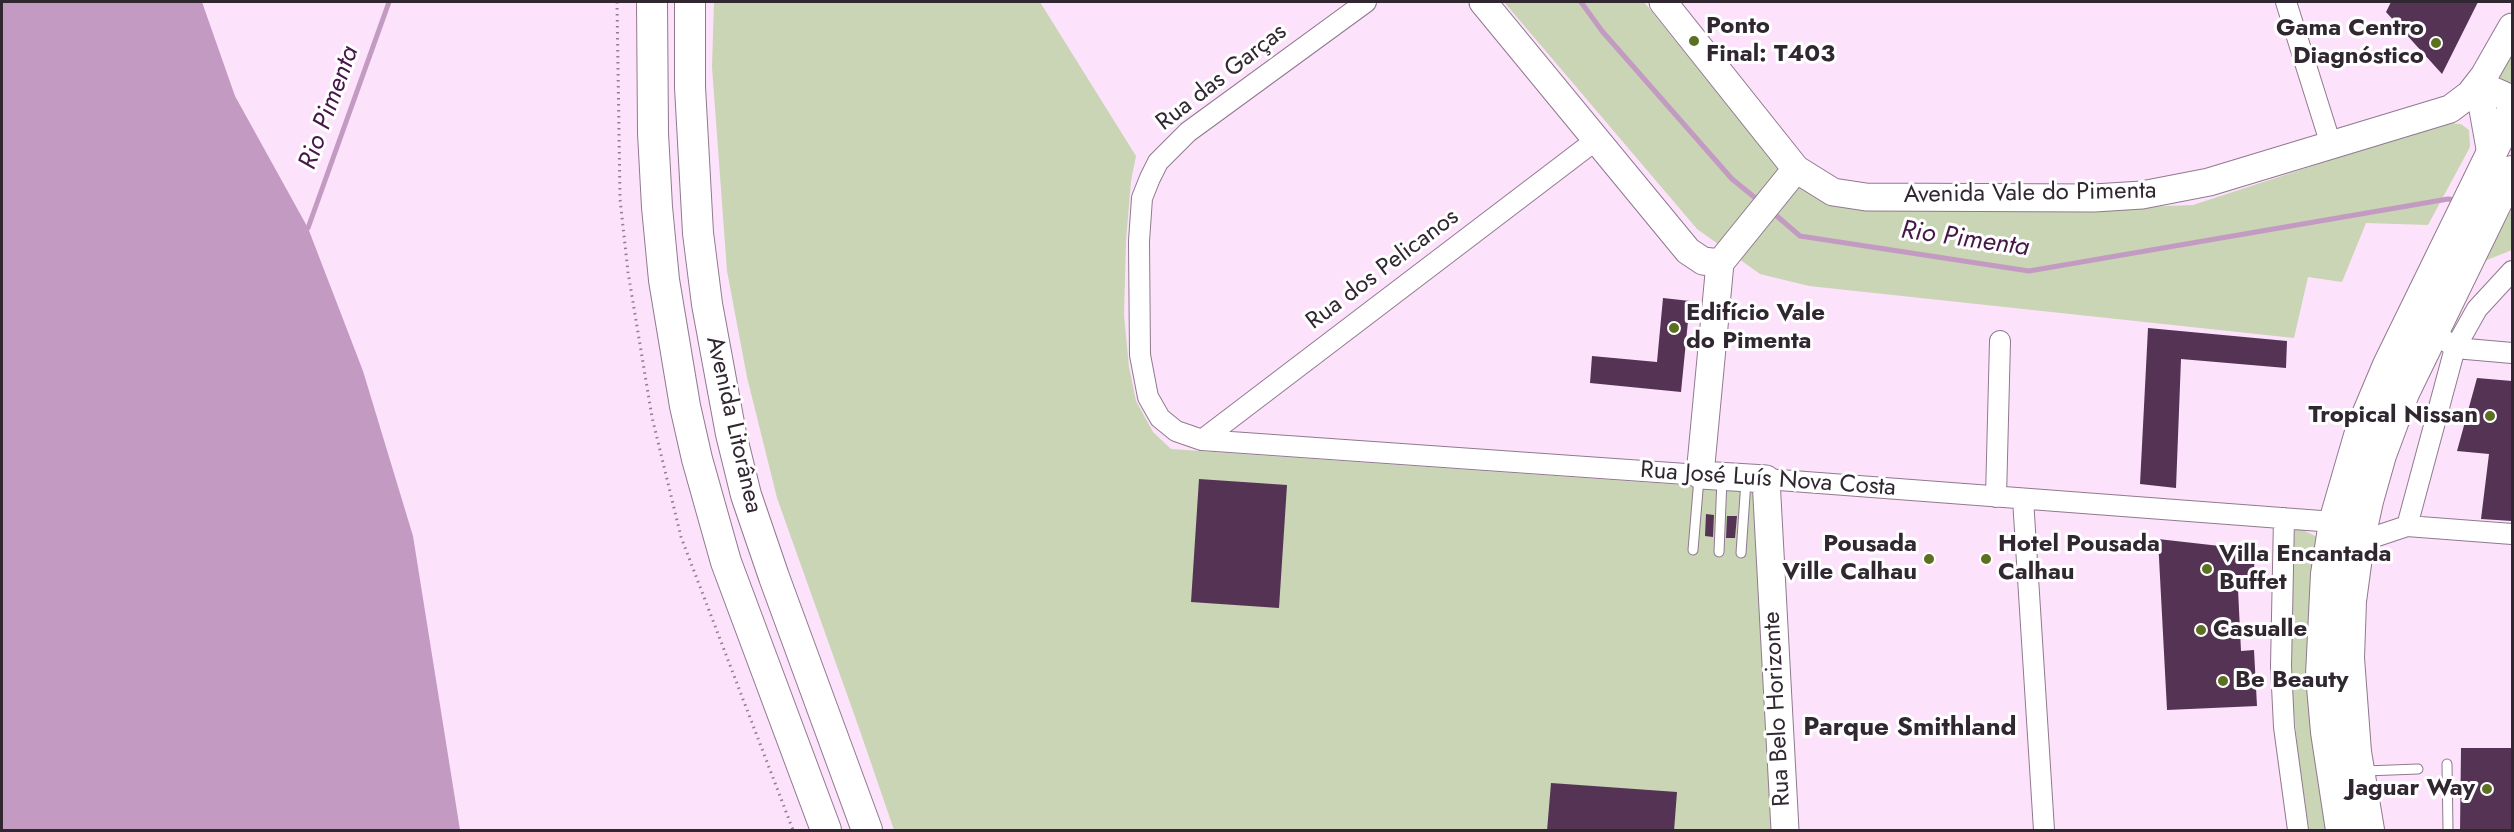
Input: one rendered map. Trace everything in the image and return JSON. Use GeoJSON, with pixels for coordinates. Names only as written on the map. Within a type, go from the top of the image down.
{"type":"FeatureCollection","features":[{"type":"Feature","properties":{"kind":"main road","name":"Avenida Litorânea"},"geometry":{"type":"LineString","coordinates":[[652,2],[652,86],[657,207],[668,303],[685,406],[697,459],[726,562],[826,831]]}},
{"type":"Feature","properties":{"kind":"main road","name":"Avenida Litorânea"},"geometry":{"type":"LineString","coordinates":[[690,2],[690,87],[698,233],[717,370],[746,495],[867,831]]}},
{"type":"Feature","properties":{"kind":"main road"},"geometry":{"type":"LineString","coordinates":[[2341,831],[2326,732],[2321,675],[2326,574],[2334,522],[2349,466],[2376,393],[2462,242],[2497,173],[2512,111]]}},
{"type":"Feature","properties":{"kind":"main road"},"geometry":{"type":"LineString","coordinates":[[2369,831],[2359,771],[2349,658],[2351,601],[2359,542],[2381,455],[2404,393],[2444,339],[2462,242]]}},
{"type":"Feature","properties":{"kind":"street","name":"Rua das Garças"},"geometry":{"type":"LineString","coordinates":[[1202,440],[1176,431],[1160,418],[1148,397],[1140,355],[1138,309],[1142,198],[1149,178],[1158,162],[1188,132],[1366,2]]}},
{"type":"Feature","properties":{"kind":"street"},"geometry":{"type":"LineString","coordinates":[[1483,2],[1688,251],[1703,261],[1728,253],[1789,178]]}},
{"type":"Feature","properties":{"kind":"street","name":"Avenida Vale do Pimenta"},"geometry":{"type":"LineString","coordinates":[[1663,2],[1789,178],[1854,196],[2094,198],[2175,190],[2441,113],[2470,94],[2492,63],[2512,27]]}},
{"type":"Feature","properties":{"kind":"street"},"geometry":{"type":"LineString","coordinates":[[2286,2],[2331,145]]}},
{"type":"Feature","properties":{"kind":"street"},"geometry":{"type":"LineString","coordinates":[[2470,94],[2489,89],[2512,99]]}},
{"type":"Feature","properties":{"kind":"street"},"geometry":{"type":"LineString","coordinates":[[2470,94],[2477,97],[2482,104],[2497,173]]}},
{"type":"Feature","properties":{"kind":"street","name":"Rua dos Pelicanos"},"geometry":{"type":"LineString","coordinates":[[1202,440],[1596,140]]}},
{"type":"Feature","properties":{"kind":"street","name":"Rua Belo Horizonte"},"geometry":{"type":"LineString","coordinates":[[1728,253],[1733,477],[1785,831]]}},
{"type":"Feature","properties":{"kind":"street"},"geometry":{"type":"LineString","coordinates":[[2407,526],[2444,339],[2477,309],[2512,271]]}},
{"type":"Feature","properties":{"kind":"street"},"geometry":{"type":"LineString","coordinates":[[2444,339],[2512,353]]}},
{"type":"Feature","properties":{"kind":"street"},"geometry":{"type":"LineString","coordinates":[[1996,497],[2000,341]]}},
{"type":"Feature","properties":{"kind":"street","name":"Rua José Luís Nova Costa"},"geometry":{"type":"LineString","coordinates":[[1202,440],[2334,522]]}},
{"type":"Feature","properties":{"kind":"street"},"geometry":{"type":"LineString","coordinates":[[2023,499],[2044,831]]}},
{"type":"Feature","properties":{"kind":"street"},"geometry":{"type":"LineString","coordinates":[[2284,518],[2281,598],[2282,676],[2287,749],[2298,831]]}},
{"type":"Feature","properties":{"kind":"street"},"geometry":{"type":"LineString","coordinates":[[2359,542],[2407,526],[2512,534]]}},
{"type":"Feature","properties":{"kind":"lane"},"geometry":{"type":"LineString","coordinates":[[1693,550],[1733,477]]}},
{"type":"Feature","properties":{"kind":"lane"},"geometry":{"type":"LineString","coordinates":[[1719,552],[1733,477]]}},
{"type":"Feature","properties":{"kind":"lane"},"geometry":{"type":"LineString","coordinates":[[1733,477],[1741,553]]}},
{"type":"Feature","properties":{"kind":"lane"},"geometry":{"type":"LineString","coordinates":[[2447,764],[2448,831]]}},
{"type":"Feature","properties":{"kind":"lane"},"geometry":{"type":"LineString","coordinates":[[2359,771],[2418,769]]}},
{"type":"Feature","properties":{"kind":"green space"},"geometry":{"type":"Polygon","coordinates":[[[714,2],[1040,2],[1136,156],[1131,181],[1126,241],[1124,315],[1129,367],[1136,401],[1153,432],[1171,449],[1755,490],[1771,830],[894,830],[777,498],[747,377],[727,271],[712,67],[714,2]]]}},
{"type":"Feature","properties":{"kind":"green space"},"geometry":{"type":"Polygon","coordinates":[[[1504,2],[1644,2],[1776,165],[1803,188],[2039,211],[2193,205],[2444,123],[2461,124],[2469,130],[2470,147],[2428,225],[2366,223],[2342,282],[2308,277],[2294,338],[1809,286],[1760,274],[1697,229],[1504,2]]]}},
{"type":"Feature","properties":{"kind":"green space"},"geometry":{"type":"Polygon","coordinates":[[[2512,47],[2512,82],[2504,82],[2498,80],[2498,67],[2512,47]]]}},
{"type":"Feature","properties":{"kind":"green space"},"geometry":{"type":"Polygon","coordinates":[[[2512,209],[2512,250],[2482,262],[2512,209]]]}},
{"type":"Feature","properties":{"kind":"green space"},"geometry":{"type":"Polygon","coordinates":[[[2295,526],[2319,538],[2328,830],[2309,830],[2298,752],[2291,684],[2291,579],[2295,526]]]}},
{"type":"Feature","properties":{"kind":"shaded area"},"geometry":{"type":"Polygon","coordinates":[[[2,2],[202,2],[235,96],[308,228],[363,371],[413,536],[460,830],[2,830],[2,2]]]}},
{"type":"Feature","properties":{"kind":"building","name":"Gama Centro Diagnóstico"},"geometry":{"type":"Polygon","coordinates":[[[2391,2],[2478,2],[2442,74],[2386,12],[2391,2]]]}},
{"type":"Feature","properties":{"kind":"building","name":"Edifício Vale do Pimenta"},"geometry":{"type":"Polygon","coordinates":[[[1663,298],[1690,301],[1681,392],[1590,383],[1592,356],[1657,362],[1663,298]]]}},
{"type":"Feature","properties":{"kind":"building"},"geometry":{"type":"Polygon","coordinates":[[[2148,328],[2287,341],[2286,368],[2181,359],[2176,488],[2140,484],[2148,328]]]}},
{"type":"Feature","properties":{"kind":"building","name":"Tropical Nissan"},"geometry":{"type":"Polygon","coordinates":[[[2477,378],[2512,381],[2512,521],[2481,519],[2489,454],[2457,451],[2477,378]]]}},
{"type":"Feature","properties":{"kind":"building"},"geometry":{"type":"Polygon","coordinates":[[[1199,479],[1287,485],[1279,608],[1191,602],[1199,479]]]}},
{"type":"Feature","properties":{"kind":"building"},"geometry":{"type":"Polygon","coordinates":[[[1706,514],[1714,515],[1713,537],[1705,536],[1706,514]]]}},
{"type":"Feature","properties":{"kind":"building"},"geometry":{"type":"Polygon","coordinates":[[[1727,516],[1737,516],[1735,538],[1726,538],[1727,516]]]}},
{"type":"Feature","properties":{"kind":"building"},"geometry":{"type":"Polygon","coordinates":[[[2158,539],[2255,550],[2253,590],[2238,589],[2241,651],[2254,650],[2257,706],[2167,710],[2158,539]]]}},
{"type":"Feature","properties":{"kind":"building","name":"Jaguar Way"},"geometry":{"type":"Polygon","coordinates":[[[2461,748],[2512,748],[2512,831],[2460,831],[2461,748]]]}},
{"type":"Feature","properties":{"kind":"building"},"geometry":{"type":"Polygon","coordinates":[[[1551,783],[1677,792],[1674,831],[1547,831],[1551,783]]]}},
{"type":"Feature","properties":{"kind":"waterway","name":"Rio Pimenta"},"geometry":{"type":"LineString","coordinates":[[308,228],[389,2]]}},
{"type":"Feature","properties":{"kind":"waterway","name":"Rio Pimenta"},"geometry":{"type":"LineString","coordinates":[[1581,2],[1602,31],[1732,179],[1759,201]]}},
{"type":"Feature","properties":{"kind":"waterway","name":"Rio Pimenta"},"geometry":{"type":"LineString","coordinates":[[1771,211],[1800,236],[2029,271],[2448,199],[2457,200]]}},
{"type":"Feature","properties":{"kind":"place","name":"Ponto Final: T403"},"geometry":{"type":"Point","coordinates":[1694,41]}},
{"type":"Feature","properties":{"kind":"place","name":"Gama Centro Diagnóstico"},"geometry":{"type":"Point","coordinates":[2436,43]}},
{"type":"Feature","properties":{"kind":"place","name":"Edifício Vale do Pimenta"},"geometry":{"type":"Point","coordinates":[1674,328]}},
{"type":"Feature","properties":{"kind":"place","name":"Tropical Nissan"},"geometry":{"type":"Point","coordinates":[2490,416]}},
{"type":"Feature","properties":{"kind":"place","name":"Pousada Ville Calhau"},"geometry":{"type":"Point","coordinates":[1929,559]}},
{"type":"Feature","properties":{"kind":"place","name":"Hotel Pousada Calhau"},"geometry":{"type":"Point","coordinates":[1986,559]}},
{"type":"Feature","properties":{"kind":"place","name":"Villa Encantada Buffet"},"geometry":{"type":"Point","coordinates":[2207,569]}},
{"type":"Feature","properties":{"kind":"place","name":"Casualle"},"geometry":{"type":"Point","coordinates":[2201,630]}},
{"type":"Feature","properties":{"kind":"place","name":"Be Beauty"},"geometry":{"type":"Point","coordinates":[2223,681]}},
{"type":"Feature","properties":{"kind":"place","name":"Jaguar Way"},"geometry":{"type":"Point","coordinates":[2487,789]}},
{"type":"Feature","properties":{"kind":"district","name":"Parque Smithland"},"geometry":{"type":"Point","coordinates":[1910,729]}}]}
